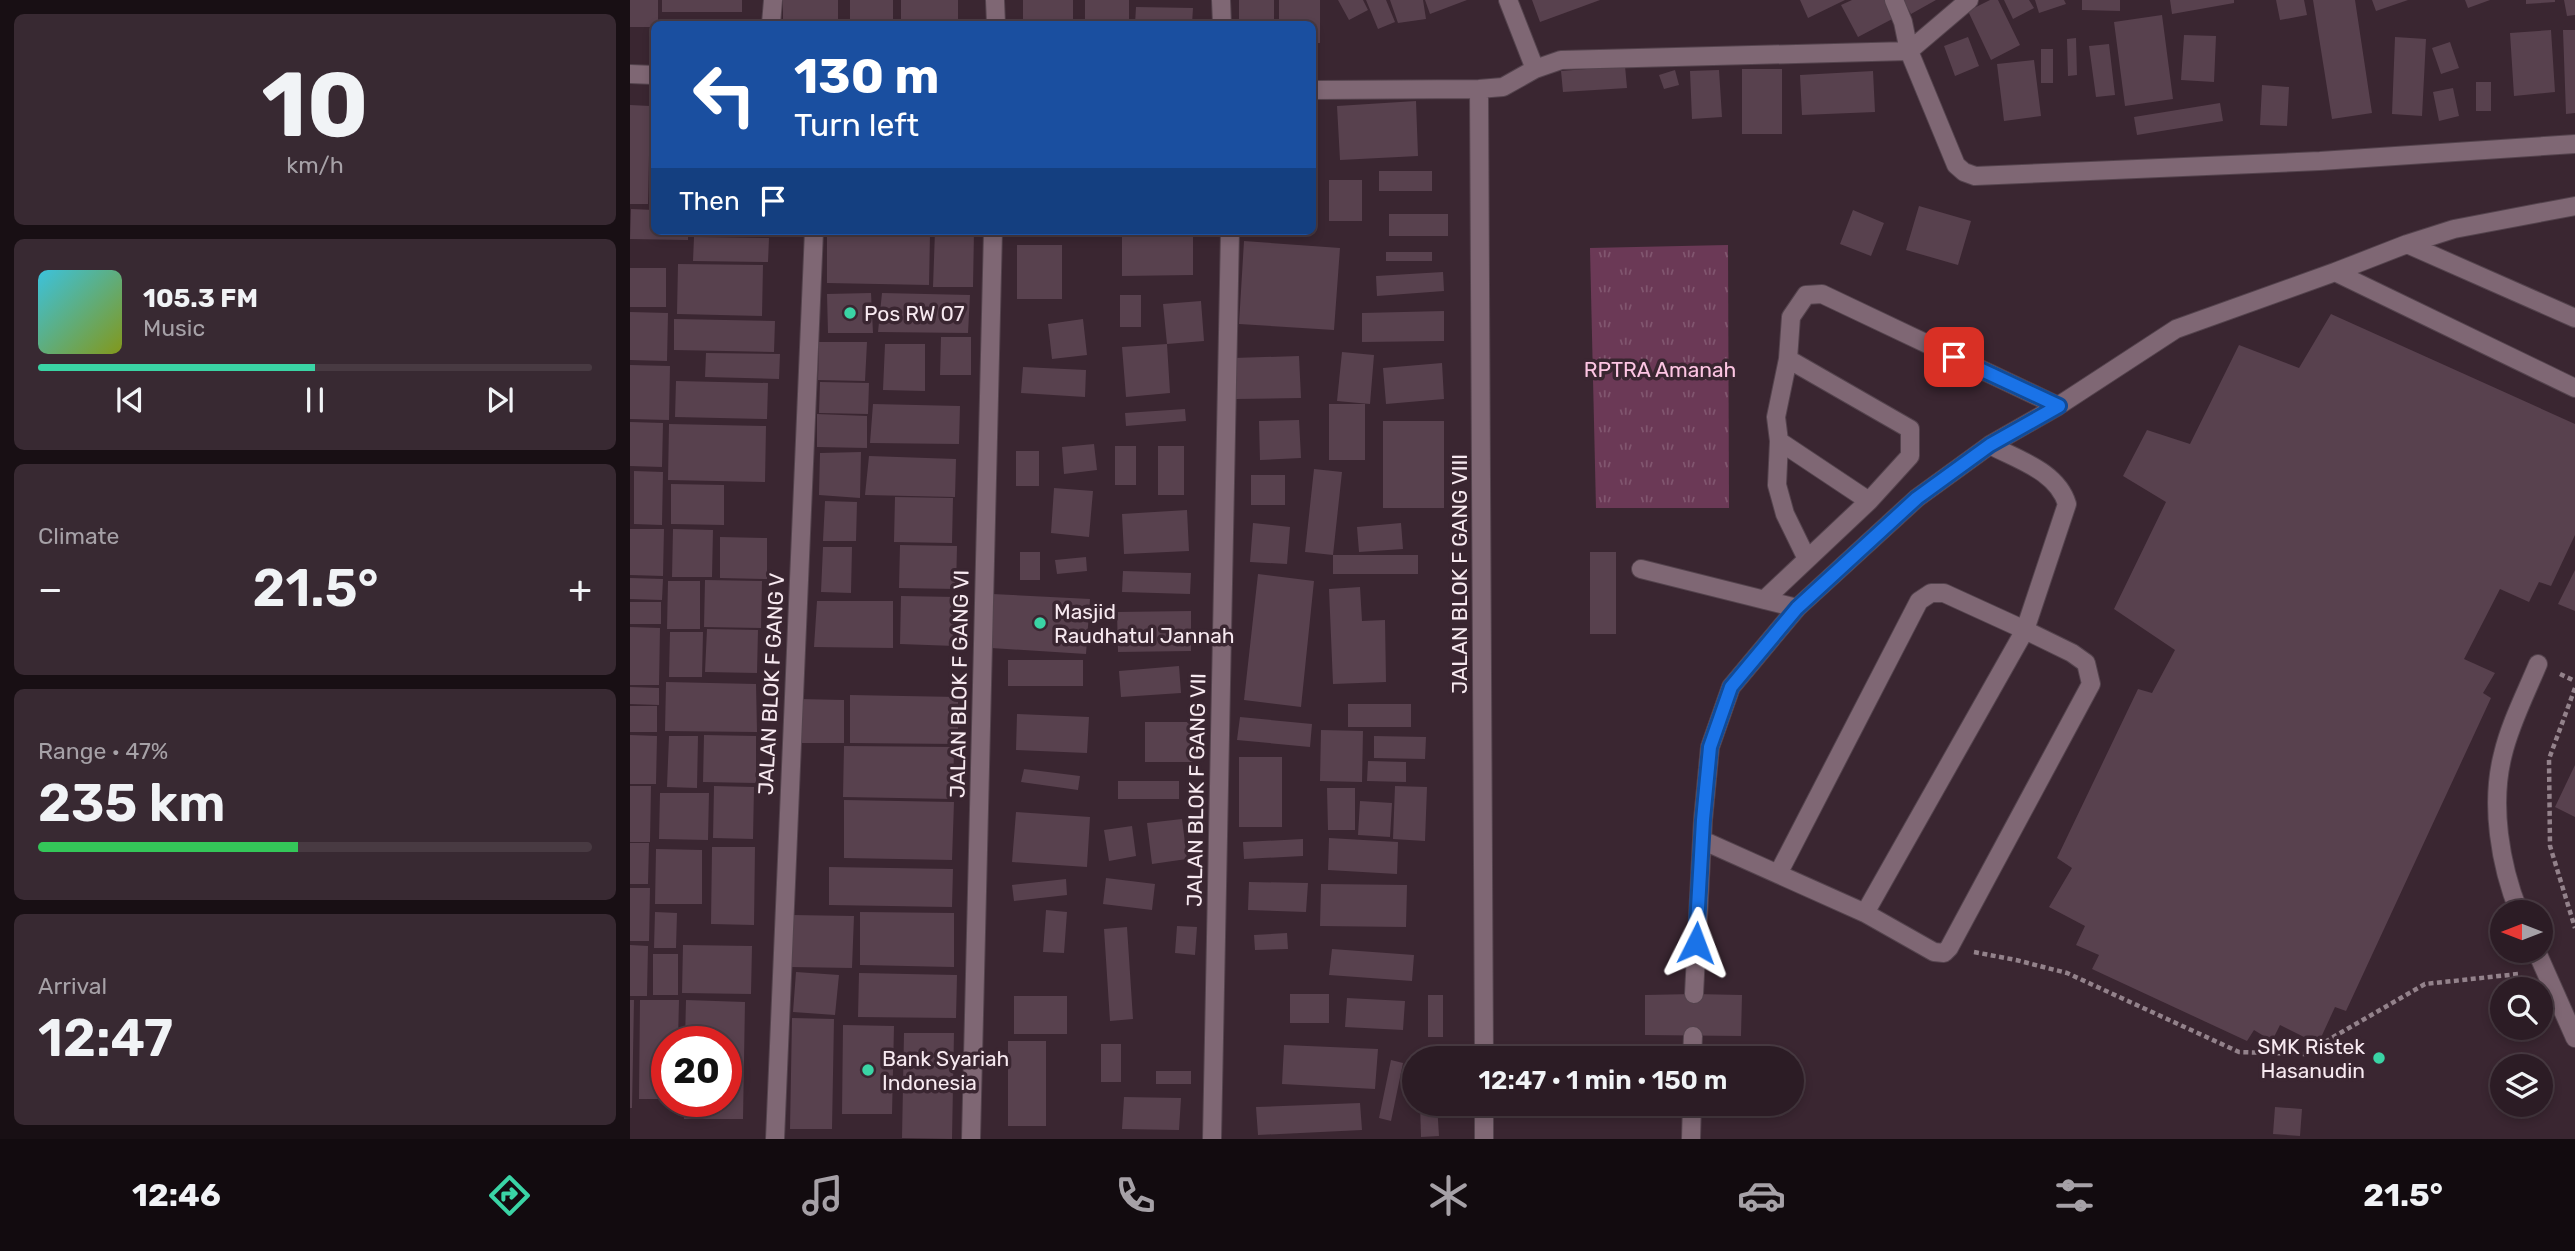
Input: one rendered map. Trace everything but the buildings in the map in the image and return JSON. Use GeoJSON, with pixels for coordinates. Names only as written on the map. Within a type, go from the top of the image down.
{"type":"FeatureCollection","features":[{"type":"Feature","properties":{"kind":"street"},"geometry":{"type":"LineString","coordinates":[[771,21],[773,0]]}},
{"type":"Feature","properties":{"kind":"street"},"geometry":{"type":"LineString","coordinates":[[995,0],[996,21]]}},
{"type":"Feature","properties":{"kind":"street"},"geometry":{"type":"LineString","coordinates":[[1221,0],[1222,21]]}},
{"type":"Feature","properties":{"kind":"street"},"geometry":{"type":"LineString","coordinates":[[1508,0],[1535,69]]}},
{"type":"Feature","properties":{"kind":"street"},"geometry":{"type":"LineString","coordinates":[[1894,0],[1903,22],[1909,51],[1956,165],[1975,176],[2320,161],[2575,144]]}},
{"type":"Feature","properties":{"kind":"street"},"geometry":{"type":"LineString","coordinates":[[1316,90],[1503,87],[1535,69],[1562,60],[1909,51],[1969,0]]}},
{"type":"Feature","properties":{"kind":"street"},"geometry":{"type":"LineString","coordinates":[[630,74],[651,75]]}},
{"type":"Feature","properties":{"kind":"street","name":"JALAN BLOK F GANG VIII"},"geometry":{"type":"LineString","coordinates":[[1479,89],[1484,1046]]}},
{"type":"Feature","properties":{"kind":"street"},"geometry":{"type":"LineString","coordinates":[[1694,994],[1710,747],[1731,687],[1797,608],[1917,498],[1990,445],[2059,406],[2176,329],[2454,229],[2575,206]]}},
{"type":"Feature","properties":{"kind":"street","name":"JALAN BLOK F GANG V"},"geometry":{"type":"LineString","coordinates":[[775,1139],[814,235]]}},
{"type":"Feature","properties":{"kind":"street","name":"JALAN BLOK F GANG VI"},"geometry":{"type":"LineString","coordinates":[[971,1139],[993,235]]}},
{"type":"Feature","properties":{"kind":"street","name":"JALAN BLOK F GANG VII"},"geometry":{"type":"LineString","coordinates":[[1212,1139],[1230,235]]}},
{"type":"Feature","properties":{"kind":"street"},"geometry":{"type":"LineString","coordinates":[[2407,244],[2575,318]]}},
{"type":"Feature","properties":{"kind":"street"},"geometry":{"type":"LineString","coordinates":[[2335,272],[2575,387]]}},
{"type":"Feature","properties":{"kind":"street"},"geometry":{"type":"LineString","coordinates":[[1807,559],[1785,514],[1777,485],[1779,441],[1776,417],[1788,359],[1791,317],[1806,295],[1822,294],[2059,406]]}},
{"type":"Feature","properties":{"kind":"street"},"geometry":{"type":"LineString","coordinates":[[1764,600],[1869,501],[1910,456],[1910,429],[1788,359]]}},
{"type":"Feature","properties":{"kind":"street"},"geometry":{"type":"LineString","coordinates":[[1779,441],[1869,501]]}},
{"type":"Feature","properties":{"kind":"street"},"geometry":{"type":"LineString","coordinates":[[1865,913],[2025,630],[2067,504],[2063,490],[2049,477],[1990,445]]}},
{"type":"Feature","properties":{"kind":"street"},"geometry":{"type":"LineString","coordinates":[[1641,569],[1797,608]]}},
{"type":"Feature","properties":{"kind":"street"},"geometry":{"type":"LineString","coordinates":[[1702,840],[1777,874],[1865,913],[1934,952],[1944,953],[2091,684],[2086,663],[2072,653],[1944,593],[1931,593],[1919,601],[1777,874]]}},
{"type":"Feature","properties":{"kind":"street"},"geometry":{"type":"LineString","coordinates":[[2514,900],[2508,885],[2496,808],[2503,754],[2538,664]]}},
{"type":"Feature","properties":{"kind":"street"},"geometry":{"type":"LineString","coordinates":[[2541,963],[2575,1038]]}},
{"type":"Feature","properties":{"kind":"street"},"geometry":{"type":"LineString","coordinates":[[1693,1036],[1693,1046]]}},
{"type":"Feature","properties":{"kind":"street"},"geometry":{"type":"LineString","coordinates":[[1484,1116],[1484,1139]]}},
{"type":"Feature","properties":{"kind":"street"},"geometry":{"type":"LineString","coordinates":[[1691,1139],[1692,1116]]}},
{"type":"Feature","properties":{"kind":"path"},"geometry":{"type":"LineString","coordinates":[[2575,688],[2549,760],[2550,846],[2575,928]]}},
{"type":"Feature","properties":{"kind":"path"},"geometry":{"type":"LineString","coordinates":[[1949,947],[2067,973],[2239,1052],[2304,1055],[2425,984],[2544,971]]}},
{"type":"Feature","properties":{"kind":"green space","name":"RPTRA Amanah"},"geometry":{"type":"Polygon","coordinates":[[[1728,245],[1729,508],[1596,508],[1590,248],[1728,245]]]}},
{"type":"Feature","properties":{"kind":"place","name":"Pos RW 07"},"geometry":{"type":"Point","coordinates":[850,313]}},
{"type":"Feature","properties":{"kind":"place","name":"Masjid Raudhatul Jannah"},"geometry":{"type":"Point","coordinates":[1040,623]}},
{"type":"Feature","properties":{"kind":"place","name":"SMK Ristek Hasanudin"},"geometry":{"type":"Point","coordinates":[2379,1058]}},
{"type":"Feature","properties":{"kind":"place","name":"Bank Syariah Indonesia"},"geometry":{"type":"Point","coordinates":[868,1070]}},
{"type":"Feature","properties":{"kind":"route"},"geometry":{"type":"LineString","coordinates":[[1696,943],[1710,747],[1731,687],[1797,608],[1917,498],[1990,445],[2059,406],[1954,357]]}}]}
